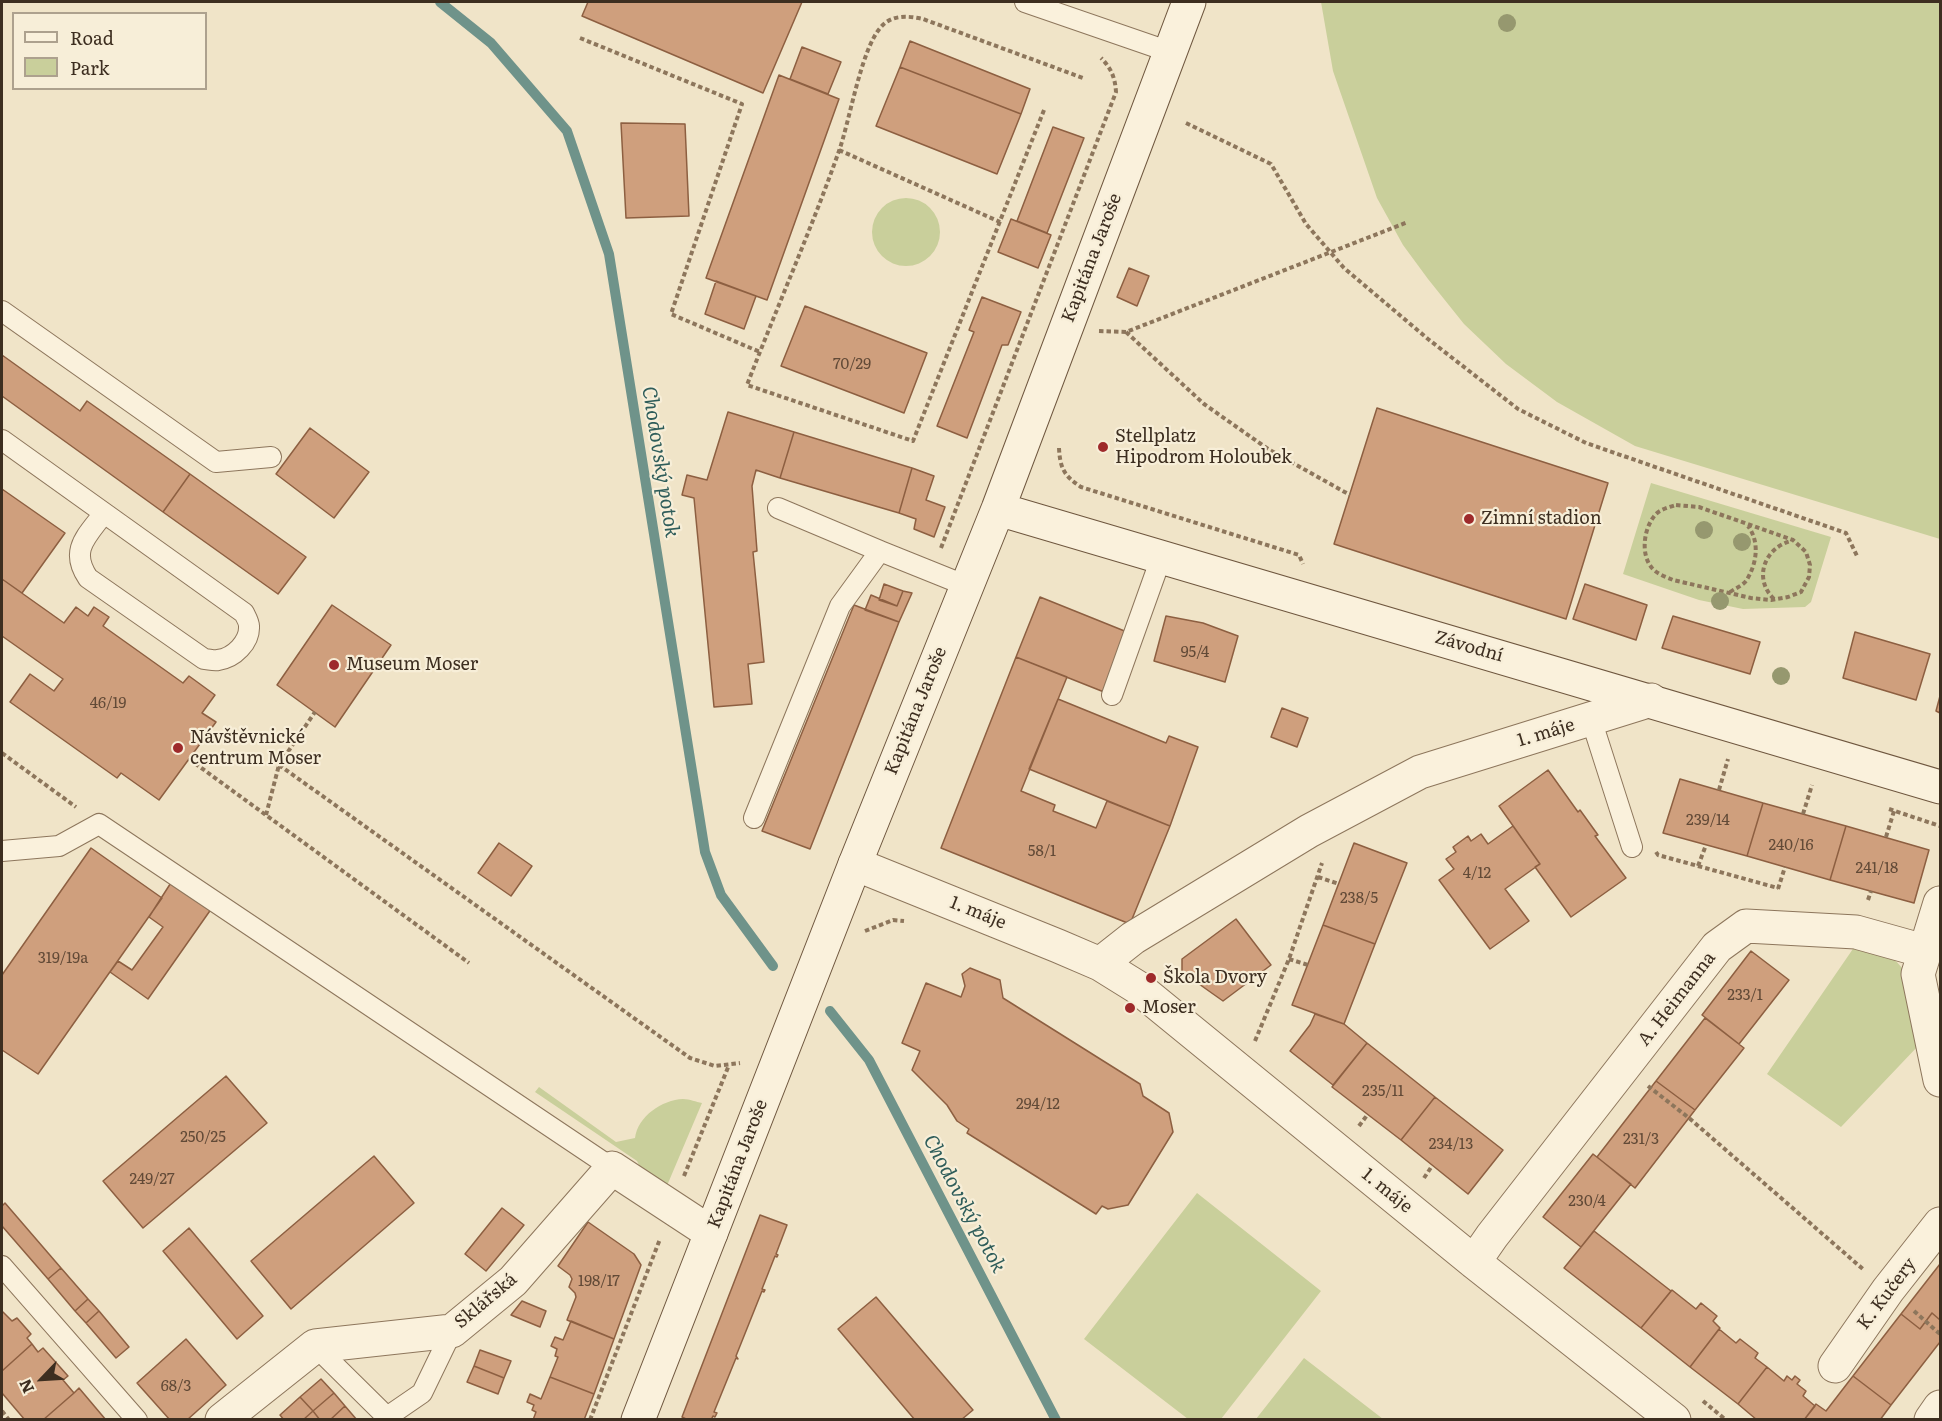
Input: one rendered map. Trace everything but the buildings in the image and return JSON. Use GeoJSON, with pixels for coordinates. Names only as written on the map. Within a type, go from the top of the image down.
{"type":"FeatureCollection","features":[{"type":"Feature","properties":{"kind":"street","name":"Kapitána Jaroše"},"geometry":{"type":"LineString","coordinates":[[638,1419],[855,864],[998,509],[1190,2]]}},
{"type":"Feature","properties":{"kind":"street","name":"Závodní"},"geometry":{"type":"LineString","coordinates":[[998,509],[1941,787]]}},
{"type":"Feature","properties":{"kind":"street","name":"1. máje"},"geometry":{"type":"LineString","coordinates":[[1100,964],[1133,938],[1322,824],[1420,772],[1651,700]]}},
{"type":"Feature","properties":{"kind":"street","name":"1. máje"},"geometry":{"type":"LineString","coordinates":[[855,864],[1100,964],[1137,987],[1474,1262],[1674,1419]]}},
{"type":"Feature","properties":{"kind":"street"},"geometry":{"type":"LineString","coordinates":[[1941,903],[1932,954],[1918,974],[1941,1080]]}},
{"type":"Feature","properties":{"kind":"street","name":"A. Heimanna"},"geometry":{"type":"LineString","coordinates":[[1474,1262],[1717,947],[1746,926],[1856,932],[1932,954]]}},
{"type":"Feature","properties":{"kind":"street"},"geometry":{"type":"LineString","coordinates":[[612,1168],[711,1233]]}},
{"type":"Feature","properties":{"kind":"street","name":"Sklářská"},"geometry":{"type":"LineString","coordinates":[[315,1346],[452,1331],[513,1281],[612,1168]]}},
{"type":"Feature","properties":{"kind":"street","name":"K. Kučery"},"geometry":{"type":"LineString","coordinates":[[1835,1366],[1888,1290],[1941,1224]]}},
{"type":"Feature","properties":{"kind":"street"},"geometry":{"type":"LineString","coordinates":[[235,1415],[315,1346]]}},
{"type":"Feature","properties":{"kind":"street"},"geometry":{"type":"LineString","coordinates":[[1932,1419],[1941,1407]]}},
{"type":"Feature","properties":{"kind":"lane"},"geometry":{"type":"LineString","coordinates":[[1025,2],[1170,52]]}},
{"type":"Feature","properties":{"kind":"lane"},"geometry":{"type":"LineString","coordinates":[[2,311],[216,462],[271,457]]}},
{"type":"Feature","properties":{"kind":"lane"},"geometry":{"type":"LineString","coordinates":[[2,440],[244,613],[250,624],[248,637],[241,648],[231,656],[219,660],[204,659],[88,578],[79,556],[82,544],[104,513]]}},
{"type":"Feature","properties":{"kind":"lane"},"geometry":{"type":"LineString","coordinates":[[778,508],[967,586]]}},
{"type":"Feature","properties":{"kind":"lane"},"geometry":{"type":"LineString","coordinates":[[754,818],[840,606],[880,550]]}},
{"type":"Feature","properties":{"kind":"lane"},"geometry":{"type":"LineString","coordinates":[[1112,695],[1161,558]]}},
{"type":"Feature","properties":{"kind":"lane"},"geometry":{"type":"LineString","coordinates":[[1591,719],[1632,847]]}},
{"type":"Feature","properties":{"kind":"lane"},"geometry":{"type":"LineString","coordinates":[[2,851],[59,846],[99,824],[612,1168]]}},
{"type":"Feature","properties":{"kind":"lane"},"geometry":{"type":"LineString","coordinates":[[2,1266],[137,1419]]}},
{"type":"Feature","properties":{"kind":"lane"},"geometry":{"type":"LineString","coordinates":[[315,1346],[387,1417],[422,1393],[452,1331]]}},
{"type":"Feature","properties":{"kind":"path"},"geometry":{"type":"LineString","coordinates":[[1044,110],[913,441],[747,385],[839,150],[870,42],[882,25],[897,17],[910,16],[923,19],[1083,78]]}},
{"type":"Feature","properties":{"kind":"path"},"geometry":{"type":"LineString","coordinates":[[932,572],[1116,92],[1115,78],[1109,67],[1102,58],[1089,51],[1097,27]]}},
{"type":"Feature","properties":{"kind":"path"},"geometry":{"type":"LineString","coordinates":[[580,38],[742,104],[671,314],[760,352]]}},
{"type":"Feature","properties":{"kind":"path"},"geometry":{"type":"LineString","coordinates":[[1186,123],[1270,164],[1306,224],[1344,268],[1428,339],[1518,409],[1586,443],[1846,533],[1857,556]]}},
{"type":"Feature","properties":{"kind":"path"},"geometry":{"type":"LineString","coordinates":[[839,150],[1000,222]]}},
{"type":"Feature","properties":{"kind":"path"},"geometry":{"type":"LineString","coordinates":[[1089,330],[1126,332],[1408,222]]}},
{"type":"Feature","properties":{"kind":"path"},"geometry":{"type":"LineString","coordinates":[[1126,332],[1204,404],[1268,449],[1350,495]]}},
{"type":"Feature","properties":{"kind":"path"},"geometry":{"type":"LineString","coordinates":[[1676,505],[1699,507],[1747,524],[1793,540],[1806,552],[1810,565],[1809,577],[1801,592],[1775,599],[1750,598],[1672,580],[1652,568],[1647,558],[1644,538],[1655,516],[1662,510],[1676,505]]}},
{"type":"Feature","properties":{"kind":"path"},"geometry":{"type":"LineString","coordinates":[[1729,593],[1745,582],[1756,557],[1756,540],[1747,524]]}},
{"type":"Feature","properties":{"kind":"path"},"geometry":{"type":"LineString","coordinates":[[1775,599],[1766,592],[1762,582],[1767,557],[1781,543],[1793,540]]}},
{"type":"Feature","properties":{"kind":"path"},"geometry":{"type":"LineString","coordinates":[[266,815],[279,765],[315,712]]}},
{"type":"Feature","properties":{"kind":"path"},"geometry":{"type":"LineString","coordinates":[[2,753],[99,824]]}},
{"type":"Feature","properties":{"kind":"path"},"geometry":{"type":"LineString","coordinates":[[1719,790],[1728,758],[1738,762]]}},
{"type":"Feature","properties":{"kind":"path"},"geometry":{"type":"LineString","coordinates":[[189,759],[469,963]]}},
{"type":"Feature","properties":{"kind":"path"},"geometry":{"type":"LineString","coordinates":[[279,765],[690,1058],[716,1066],[729,1065],[740,1064],[745,1053]]}},
{"type":"Feature","properties":{"kind":"path"},"geometry":{"type":"LineString","coordinates":[[1802,782],[1822,788]]}},
{"type":"Feature","properties":{"kind":"path"},"geometry":{"type":"LineString","coordinates":[[1803,814],[1812,785]]}},
{"type":"Feature","properties":{"kind":"path"},"geometry":{"type":"LineString","coordinates":[[1884,808],[1941,826]]}},
{"type":"Feature","properties":{"kind":"path"},"geometry":{"type":"LineString","coordinates":[[1886,837],[1894,811]]}},
{"type":"Feature","properties":{"kind":"path"},"geometry":{"type":"LineString","coordinates":[[1242,1073],[1289,959],[1318,877],[1322,824]]}},
{"type":"Feature","properties":{"kind":"path"},"geometry":{"type":"LineString","coordinates":[[1698,866],[1706,845]]}},
{"type":"Feature","properties":{"kind":"path"},"geometry":{"type":"LineString","coordinates":[[1655,849],[1658,855],[1778,888]]}},
{"type":"Feature","properties":{"kind":"path"},"geometry":{"type":"LineString","coordinates":[[1318,877],[1339,884]]}},
{"type":"Feature","properties":{"kind":"path"},"geometry":{"type":"LineString","coordinates":[[859,935],[881,923],[893,920],[910,922]]}},
{"type":"Feature","properties":{"kind":"path"},"geometry":{"type":"LineString","coordinates":[[1289,959],[1308,965]]}},
{"type":"Feature","properties":{"kind":"path"},"geometry":{"type":"LineString","coordinates":[[590,1419],[671,1207],[729,1065]]}},
{"type":"Feature","properties":{"kind":"path"},"geometry":{"type":"LineString","coordinates":[[1624,1066],[1689,1118],[1941,1334]]}},
{"type":"Feature","properties":{"kind":"path"},"geometry":{"type":"LineString","coordinates":[[1356,1130],[1368,1114]]}},
{"type":"Feature","properties":{"kind":"path"},"geometry":{"type":"LineString","coordinates":[[1422,1181],[1432,1166]]}},
{"type":"Feature","properties":{"kind":"path"},"geometry":{"type":"LineString","coordinates":[[1698,1397],[1726,1419]]}},
{"type":"Feature","properties":{"kind":"path"},"geometry":{"type":"LineString","coordinates":[[2,1411],[9,1419]]}},
{"type":"Feature","properties":{"kind":"green space"},"geometry":{"type":"Polygon","coordinates":[[[1321,2],[1940,2],[1940,539],[1635,446],[1557,402],[1506,364],[1464,324],[1428,279],[1403,245],[1377,198],[1333,71],[1321,2]]]}},
{"type":"Feature","properties":{"kind":"green space"},"geometry":{"type":"Polygon","coordinates":[[[913,198],[925,204],[934,213],[940,225],[938,245],[930,256],[913,266],[899,266],[882,256],[874,245],[872,225],[882,208],[893,200],[913,198]]]}},
{"type":"Feature","properties":{"kind":"green space"},"geometry":{"type":"Polygon","coordinates":[[[1651,483],[1831,537],[1811,602],[1805,607],[1743,609],[1699,600],[1623,574],[1651,483]]]}},
{"type":"Feature","properties":{"kind":"green space"},"geometry":{"type":"Polygon","coordinates":[[[1857,943],[1889,956],[1904,971],[1919,1045],[1841,1127],[1767,1074],[1857,943]]]}},
{"type":"Feature","properties":{"kind":"green space"},"geometry":{"type":"Polygon","coordinates":[[[539,1087],[616,1142],[635,1138],[646,1116],[667,1102],[688,1099],[702,1103],[666,1188],[642,1171],[637,1161],[535,1092],[539,1087]]]}},
{"type":"Feature","properties":{"kind":"green space"},"geometry":{"type":"Polygon","coordinates":[[[1197,1193],[1321,1291],[1221,1419],[1188,1419],[1084,1339],[1197,1193]]]}},
{"type":"Feature","properties":{"kind":"green space"},"geometry":{"type":"Polygon","coordinates":[[[1304,1358],[1383,1419],[1256,1419],[1304,1358]]]}},
{"type":"Feature","properties":{"kind":"waterway","name":"Chodovský potok"},"geometry":{"type":"LineString","coordinates":[[440,2],[491,43],[567,131],[609,254],[705,852],[721,895],[773,966]]}},
{"type":"Feature","properties":{"kind":"waterway","name":"Chodovský potok"},"geometry":{"type":"LineString","coordinates":[[830,1011],[869,1060],[1056,1420]]}},
{"type":"Feature","properties":{"kind":"place","name":"Stellplatz Hipodrom Holoubek"},"geometry":{"type":"Point","coordinates":[1103,447]}},
{"type":"Feature","properties":{"kind":"place","name":"Zimní stadion"},"geometry":{"type":"Point","coordinates":[1469,519]}},
{"type":"Feature","properties":{"kind":"place","name":"Museum Moser"},"geometry":{"type":"Point","coordinates":[334,665]}},
{"type":"Feature","properties":{"kind":"place","name":"Návštěvnické centrum Moser"},"geometry":{"type":"Point","coordinates":[178,748]}},
{"type":"Feature","properties":{"kind":"place","name":"Škola Dvory"},"geometry":{"type":"Point","coordinates":[1151,978]}},
{"type":"Feature","properties":{"kind":"place","name":"Moser"},"geometry":{"type":"Point","coordinates":[1130,1008]}}]}
